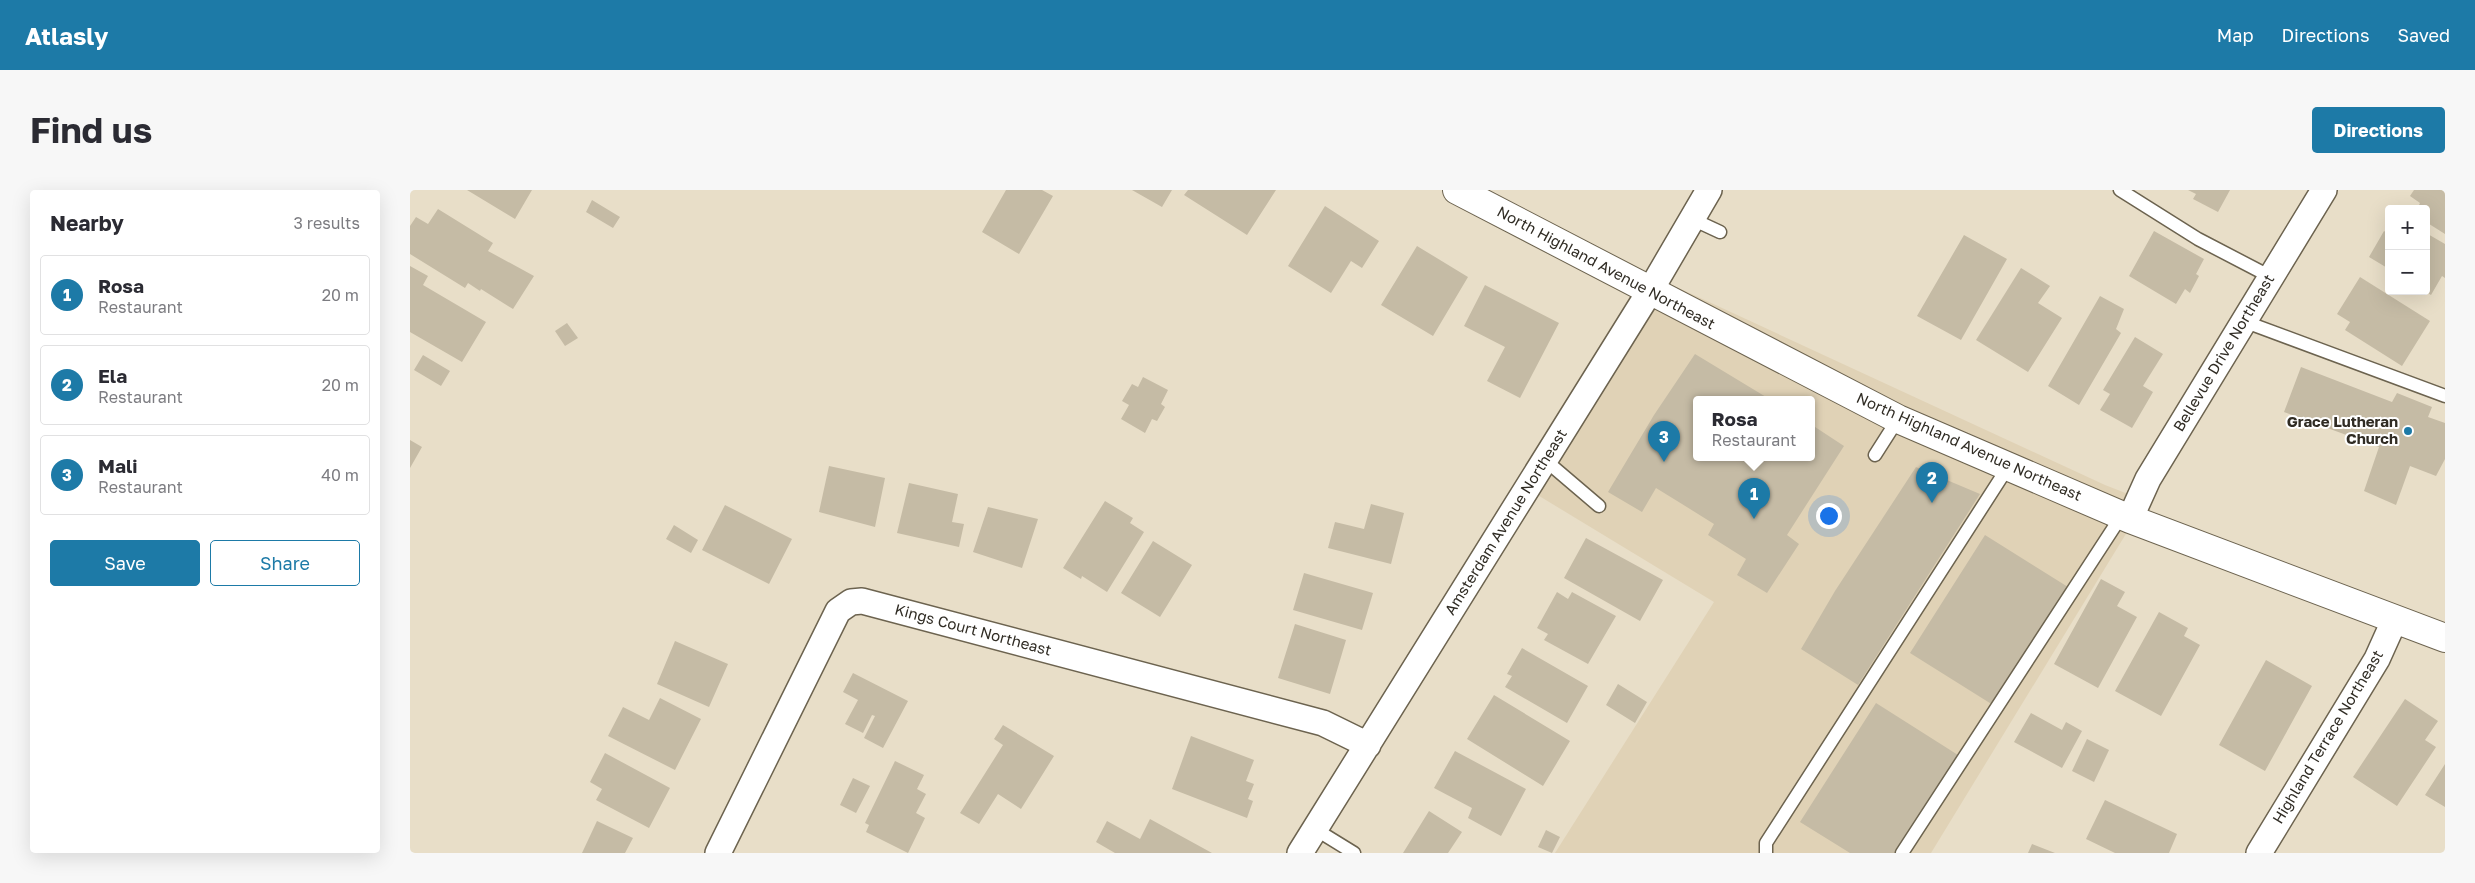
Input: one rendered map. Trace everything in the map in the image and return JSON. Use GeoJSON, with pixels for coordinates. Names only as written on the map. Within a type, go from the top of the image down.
{"type":"FeatureCollection","features":[{"type":"Feature","properties":{"kind":"street","name":"North Highland Avenue Northeast"},"geometry":{"type":"LineString","coordinates":[[1457,190],[1898,419],[2126,517],[2445,638]]}},
{"type":"Feature","properties":{"kind":"street","name":"Amsterdam Avenue Northeast"},"geometry":{"type":"LineString","coordinates":[[1300,853],[1650,291],[1709,190]]}},
{"type":"Feature","properties":{"kind":"street","name":"Bellevue Drive Northeast"},"geometry":{"type":"LineString","coordinates":[[2126,517],[2324,190]]}},
{"type":"Feature","properties":{"kind":"street","name":"Kings Court Northeast"},"geometry":{"type":"LineString","coordinates":[[718,853],[838,610],[852,602],[862,601],[1323,724],[1368,745]]}},
{"type":"Feature","properties":{"kind":"street","name":"Highland Terrace Northeast"},"geometry":{"type":"LineString","coordinates":[[2259,853],[2377,659],[2395,619]]}},
{"type":"Feature","properties":{"kind":"lane"},"geometry":{"type":"LineString","coordinates":[[2120,190],[2198,240],[2271,277]]}},
{"type":"Feature","properties":{"kind":"lane"},"geometry":{"type":"LineString","coordinates":[[1692,219],[1720,232]]}},
{"type":"Feature","properties":{"kind":"lane"},"geometry":{"type":"LineString","coordinates":[[2244,321],[2445,396]]}},
{"type":"Feature","properties":{"kind":"lane"},"geometry":{"type":"LineString","coordinates":[[1875,455],[1898,419]]}},
{"type":"Feature","properties":{"kind":"lane"},"geometry":{"type":"LineString","coordinates":[[1545,460],[1599,506]]}},
{"type":"Feature","properties":{"kind":"lane"},"geometry":{"type":"LineString","coordinates":[[1766,853],[1766,843],[2008,467]]}},
{"type":"Feature","properties":{"kind":"lane"},"geometry":{"type":"LineString","coordinates":[[1902,853],[2126,517]]}},
{"type":"Feature","properties":{"kind":"lane"},"geometry":{"type":"LineString","coordinates":[[1315,829],[1354,853]]}},
{"type":"Feature","properties":{"kind":"shaded area"},"geometry":{"type":"Polygon","coordinates":[[[1657,278],[2105,485],[2146,501],[1931,853],[1555,853],[1714,602],[1526,488],[1657,278]]]}},
{"type":"Feature","properties":{"kind":"building"},"geometry":{"type":"Polygon","coordinates":[[[467,190],[532,190],[515,219],[467,190]]]}},
{"type":"Feature","properties":{"kind":"building"},"geometry":{"type":"Polygon","coordinates":[[[1006,190],[1042,190],[1053,196],[1019,254],[982,232],[1006,190]]]}},
{"type":"Feature","properties":{"kind":"building"},"geometry":{"type":"Polygon","coordinates":[[[1132,190],[1172,190],[1162,207],[1132,190]]]}},
{"type":"Feature","properties":{"kind":"building"},"geometry":{"type":"Polygon","coordinates":[[[1188,190],[1276,190],[1247,235],[1184,195],[1188,190]]]}},
{"type":"Feature","properties":{"kind":"building"},"geometry":{"type":"Polygon","coordinates":[[[2188,190],[2230,190],[2218,212],[2193,199],[2196,194],[2188,190]]]}},
{"type":"Feature","properties":{"kind":"building"},"geometry":{"type":"Polygon","coordinates":[[[2414,190],[2445,190],[2445,234],[2430,225],[2430,205],[2419,205],[2420,203],[2410,196],[2414,190]]]}},
{"type":"Feature","properties":{"kind":"building"},"geometry":{"type":"Polygon","coordinates":[[[592,200],[620,217],[613,228],[586,212],[592,200]]]}},
{"type":"Feature","properties":{"kind":"building"},"geometry":{"type":"Polygon","coordinates":[[[1325,206],[1379,241],[1362,268],[1351,261],[1331,293],[1288,266],[1325,206]]]}},
{"type":"Feature","properties":{"kind":"building"},"geometry":{"type":"Polygon","coordinates":[[[438,209],[493,243],[488,251],[534,276],[513,309],[468,283],[465,288],[410,254],[410,226],[416,217],[428,224],[438,209]]]}},
{"type":"Feature","properties":{"kind":"building"},"geometry":{"type":"Polygon","coordinates":[[[2154,231],[2204,259],[2196,274],[2199,276],[2190,293],[2185,289],[2176,304],[2129,276],[2154,231]]]}},
{"type":"Feature","properties":{"kind":"building"},"geometry":{"type":"Polygon","coordinates":[[[2384,231],[2385,232],[2385,267],[2369,257],[2384,231]]]}},
{"type":"Feature","properties":{"kind":"building"},"geometry":{"type":"Polygon","coordinates":[[[1964,235],[2007,259],[1961,340],[1917,316],[1964,235]]]}},
{"type":"Feature","properties":{"kind":"building"},"geometry":{"type":"Polygon","coordinates":[[[2430,235],[2445,244],[2445,278],[2442,276],[2431,295],[2430,235]]]}},
{"type":"Feature","properties":{"kind":"building"},"geometry":{"type":"Polygon","coordinates":[[[1417,246],[1468,277],[1433,336],[1381,305],[1417,246]]]}},
{"type":"Feature","properties":{"kind":"building"},"geometry":{"type":"Polygon","coordinates":[[[410,266],[428,276],[423,285],[486,322],[462,362],[410,332],[410,266]]]}},
{"type":"Feature","properties":{"kind":"building"},"geometry":{"type":"Polygon","coordinates":[[[2021,268],[2050,286],[2038,303],[2062,318],[2028,372],[1976,340],[2021,268]]]}},
{"type":"Feature","properties":{"kind":"building"},"geometry":{"type":"Polygon","coordinates":[[[2360,277],[2385,293],[2385,295],[2389,295],[2430,321],[2402,366],[2345,330],[2350,322],[2337,314],[2360,277]]]}},
{"type":"Feature","properties":{"kind":"building"},"geometry":{"type":"Polygon","coordinates":[[[1485,285],[1559,323],[1520,398],[1487,381],[1505,347],[1464,326],[1485,285]]]}},
{"type":"Feature","properties":{"kind":"building"},"geometry":{"type":"Polygon","coordinates":[[[2100,296],[2124,309],[2116,329],[2121,333],[2079,405],[2048,386],[2100,296]]]}},
{"type":"Feature","properties":{"kind":"building"},"geometry":{"type":"Polygon","coordinates":[[[567,323],[578,338],[565,346],[555,331],[567,323]]]}},
{"type":"Feature","properties":{"kind":"building"},"geometry":{"type":"Polygon","coordinates":[[[2135,337],[2163,354],[2143,386],[2153,392],[2132,428],[2100,410],[2110,394],[2103,390],[2135,337]]]}},
{"type":"Feature","properties":{"kind":"building"},"geometry":{"type":"Polygon","coordinates":[[[1695,354],[1764,396],[1693,396],[1693,461],[1815,461],[1815,427],[1844,446],[1787,535],[1799,544],[1767,593],[1737,575],[1746,559],[1708,535],[1714,524],[1656,488],[1642,512],[1608,492],[1654,415],[1695,354]]]}},
{"type":"Feature","properties":{"kind":"building"},"geometry":{"type":"Polygon","coordinates":[[[423,355],[450,371],[441,386],[414,370],[423,355]]]}},
{"type":"Feature","properties":{"kind":"building"},"geometry":{"type":"Polygon","coordinates":[[[2301,367],[2392,402],[2397,393],[2432,407],[2428,417],[2445,423],[2445,459],[2436,476],[2410,466],[2396,505],[2364,491],[2379,447],[2284,412],[2301,367]]]}},
{"type":"Feature","properties":{"kind":"building"},"geometry":{"type":"Polygon","coordinates":[[[1143,377],[1168,390],[1161,404],[1165,407],[1157,421],[1152,419],[1145,433],[1121,419],[1129,405],[1122,401],[1132,384],[1138,387],[1143,377]]]}},
{"type":"Feature","properties":{"kind":"building"},"geometry":{"type":"Polygon","coordinates":[[[410,440],[422,447],[410,468],[410,440]]]}},
{"type":"Feature","properties":{"kind":"building"},"geometry":{"type":"Polygon","coordinates":[[[829,466],[885,478],[875,527],[819,512],[829,466]]]}},
{"type":"Feature","properties":{"kind":"building"},"geometry":{"type":"Polygon","coordinates":[[[1916,467],[1980,494],[1858,685],[1801,649],[1835,591],[1916,467]]]}},
{"type":"Feature","properties":{"kind":"building"},"geometry":{"type":"Polygon","coordinates":[[[909,483],[958,494],[952,522],[964,524],[959,547],[897,533],[909,483]]]}},
{"type":"Feature","properties":{"kind":"building"},"geometry":{"type":"Polygon","coordinates":[[[1105,501],[1133,518],[1130,523],[1144,532],[1107,592],[1082,576],[1081,579],[1063,568],[1105,501]]]}},
{"type":"Feature","properties":{"kind":"building"},"geometry":{"type":"Polygon","coordinates":[[[1371,504],[1404,513],[1391,564],[1328,548],[1335,522],[1364,529],[1371,504]]]}},
{"type":"Feature","properties":{"kind":"building"},"geometry":{"type":"Polygon","coordinates":[[[725,505],[792,539],[769,584],[702,550],[725,505]]]}},
{"type":"Feature","properties":{"kind":"building"},"geometry":{"type":"Polygon","coordinates":[[[988,507],[1038,519],[1022,568],[973,552],[988,507]]]}},
{"type":"Feature","properties":{"kind":"building"},"geometry":{"type":"Polygon","coordinates":[[[674,525],[698,540],[691,553],[666,539],[674,525]]]}},
{"type":"Feature","properties":{"kind":"building"},"geometry":{"type":"Polygon","coordinates":[[[1985,535],[2068,587],[1993,705],[1910,653],[1985,535]]]}},
{"type":"Feature","properties":{"kind":"building"},"geometry":{"type":"Polygon","coordinates":[[[1586,538],[1663,580],[1640,621],[1564,578],[1586,538]]]}},
{"type":"Feature","properties":{"kind":"building"},"geometry":{"type":"Polygon","coordinates":[[[1153,541],[1192,565],[1160,617],[1121,593],[1153,541]]]}},
{"type":"Feature","properties":{"kind":"building"},"geometry":{"type":"Polygon","coordinates":[[[1304,573],[1373,593],[1362,630],[1293,610],[1304,573]]]}},
{"type":"Feature","properties":{"kind":"building"},"geometry":{"type":"Polygon","coordinates":[[[2101,579],[2125,592],[2117,606],[2137,617],[2098,688],[2054,664],[2101,579]]]}},
{"type":"Feature","properties":{"kind":"building"},"geometry":{"type":"Polygon","coordinates":[[[1557,592],[1568,599],[1572,592],[1616,616],[1588,664],[1544,640],[1548,634],[1537,628],[1557,592]]]}},
{"type":"Feature","properties":{"kind":"building"},"geometry":{"type":"Polygon","coordinates":[[[2159,612],[2188,628],[2184,636],[2200,645],[2161,716],[2115,691],[2159,612]]]}},
{"type":"Feature","properties":{"kind":"building"},"geometry":{"type":"Polygon","coordinates":[[[1295,624],[1346,640],[1330,694],[1278,678],[1295,624]]]}},
{"type":"Feature","properties":{"kind":"building"},"geometry":{"type":"Polygon","coordinates":[[[675,641],[728,664],[709,707],[657,684],[675,641]]]}},
{"type":"Feature","properties":{"kind":"building"},"geometry":{"type":"Polygon","coordinates":[[[1522,648],[1588,686],[1567,723],[1505,687],[1512,676],[1507,674],[1522,648]]]}},
{"type":"Feature","properties":{"kind":"building"},"geometry":{"type":"Polygon","coordinates":[[[2266,660],[2312,686],[2265,771],[2219,745],[2266,660]]]}},
{"type":"Feature","properties":{"kind":"building"},"geometry":{"type":"Polygon","coordinates":[[[853,673],[908,701],[883,748],[864,738],[875,716],[872,715],[863,733],[845,724],[858,700],[843,692],[853,673]]]}},
{"type":"Feature","properties":{"kind":"building"},"geometry":{"type":"Polygon","coordinates":[[[1618,684],[1647,702],[1635,723],[1606,705],[1618,684]]]}},
{"type":"Feature","properties":{"kind":"building"},"geometry":{"type":"Polygon","coordinates":[[[1494,695],[1570,741],[1543,786],[1467,739],[1494,695]]]}},
{"type":"Feature","properties":{"kind":"building"},"geometry":{"type":"Polygon","coordinates":[[[660,698],[701,719],[675,770],[608,736],[623,707],[649,720],[660,698]]]}},
{"type":"Feature","properties":{"kind":"building"},"geometry":{"type":"Polygon","coordinates":[[[2405,699],[2438,721],[2425,740],[2436,747],[2397,806],[2353,777],[2405,699]]]}},
{"type":"Feature","properties":{"kind":"building"},"geometry":{"type":"Polygon","coordinates":[[[1876,703],[1958,755],[1896,853],[1850,853],[1800,822],[1876,703]]]}},
{"type":"Feature","properties":{"kind":"building"},"geometry":{"type":"Polygon","coordinates":[[[2031,713],[2062,730],[2066,722],[2082,731],[2062,768],[2014,742],[2031,713]]]}},
{"type":"Feature","properties":{"kind":"building"},"geometry":{"type":"Polygon","coordinates":[[[1003,725],[1054,756],[1021,809],[998,794],[979,824],[960,813],[1003,745],[994,739],[1003,725]]]}},
{"type":"Feature","properties":{"kind":"building"},"geometry":{"type":"Polygon","coordinates":[[[1191,736],[1254,760],[1246,781],[1254,784],[1248,799],[1253,801],[1247,818],[1172,789],[1191,736]]]}},
{"type":"Feature","properties":{"kind":"building"},"geometry":{"type":"Polygon","coordinates":[[[2087,739],[2109,750],[2094,782],[2072,771],[2087,739]]]}},
{"type":"Feature","properties":{"kind":"building"},"geometry":{"type":"Polygon","coordinates":[[[1455,751],[1526,789],[1501,836],[1468,818],[1472,808],[1434,788],[1455,751]]]}},
{"type":"Feature","properties":{"kind":"building"},"geometry":{"type":"Polygon","coordinates":[[[605,753],[670,788],[649,828],[596,800],[602,789],[590,782],[605,753]]]}},
{"type":"Feature","properties":{"kind":"building"},"geometry":{"type":"Polygon","coordinates":[[[895,761],[924,775],[917,789],[926,794],[916,813],[925,818],[908,853],[866,832],[869,825],[865,823],[895,761]]]}},
{"type":"Feature","properties":{"kind":"building"},"geometry":{"type":"Polygon","coordinates":[[[2445,764],[2445,807],[2425,795],[2445,764]]]}},
{"type":"Feature","properties":{"kind":"building"},"geometry":{"type":"Polygon","coordinates":[[[853,778],[870,786],[856,813],[840,805],[853,778]]]}},
{"type":"Feature","properties":{"kind":"building"},"geometry":{"type":"Polygon","coordinates":[[[2105,800],[2177,834],[2169,853],[2115,853],[2086,839],[2105,800]]]}},
{"type":"Feature","properties":{"kind":"building"},"geometry":{"type":"Polygon","coordinates":[[[1429,811],[1462,832],[1448,853],[1403,853],[1429,811]]]}},
{"type":"Feature","properties":{"kind":"building"},"geometry":{"type":"Polygon","coordinates":[[[1150,819],[1212,853],[1115,853],[1096,842],[1107,821],[1140,839],[1150,819]]]}},
{"type":"Feature","properties":{"kind":"building"},"geometry":{"type":"Polygon","coordinates":[[[597,821],[633,838],[625,853],[582,853],[597,821]]]}},
{"type":"Feature","properties":{"kind":"building"},"geometry":{"type":"Polygon","coordinates":[[[1546,830],[1560,837],[1552,853],[1538,847],[1546,830]]]}},
{"type":"Feature","properties":{"kind":"building"},"geometry":{"type":"Polygon","coordinates":[[[2032,844],[2055,853],[2028,853],[2032,844]]]}},
{"type":"Feature","properties":{"kind":"place","name":"Grace Lutheran Church"},"geometry":{"type":"Point","coordinates":[2408,431]}},
{"type":"Feature","properties":{"kind":"place","name":"Mali"},"geometry":{"type":"Point","coordinates":[1664,462]}},
{"type":"Feature","properties":{"kind":"place","name":"Ela"},"geometry":{"type":"Point","coordinates":[1932,503]}},
{"type":"Feature","properties":{"kind":"place","name":"Rosa"},"geometry":{"type":"Point","coordinates":[1754,519]}}]}
